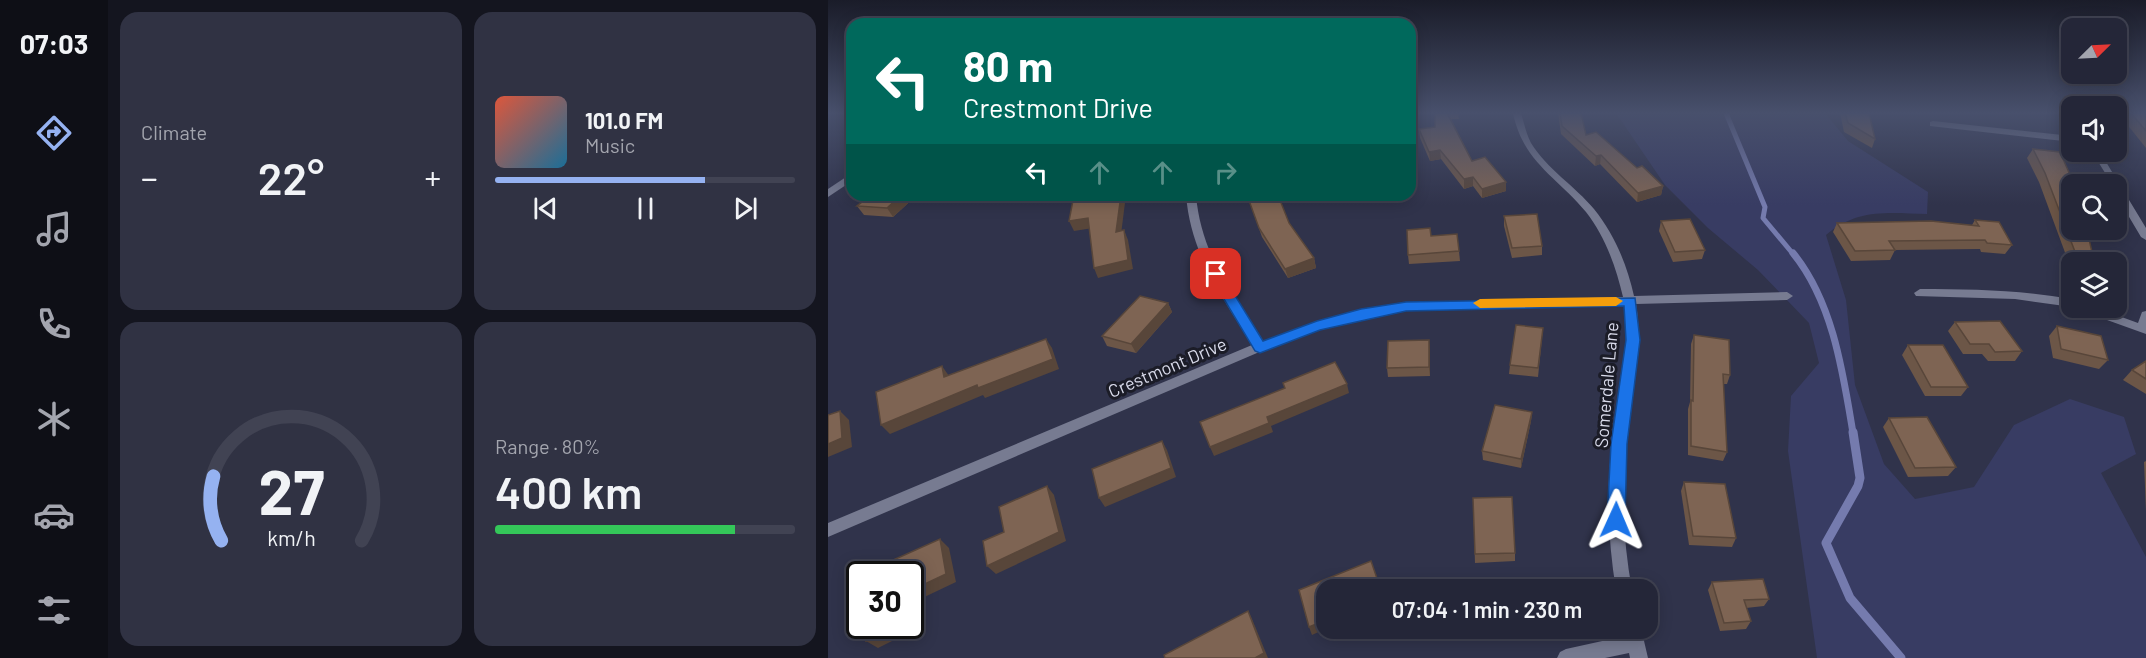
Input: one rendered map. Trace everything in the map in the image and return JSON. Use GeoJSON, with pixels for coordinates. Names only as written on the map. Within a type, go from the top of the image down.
{"type":"FeatureCollection","features":[{"type":"Feature","properties":{"kind":"street","name":"Somerdale Lane"},"geometry":{"type":"LineString","coordinates":[[1527,144],[1530,150],[1582,201],[1605,231],[1613,247],[1630,301],[1633,340],[1619,444],[1616,505],[1623,579]]}},
{"type":"Feature","properties":{"kind":"street"},"geometry":{"type":"LineString","coordinates":[[828,194],[846,180]]}},
{"type":"Feature","properties":{"kind":"street"},"geometry":{"type":"LineString","coordinates":[[1191,201],[1191,216],[1197,240],[1260,347]]}},
{"type":"Feature","properties":{"kind":"street"},"geometry":{"type":"LineString","coordinates":[[2127,204],[2146,237]]}},
{"type":"Feature","properties":{"kind":"street"},"geometry":{"type":"LineString","coordinates":[[1920,293],[1996,293],[2061,301]]}},
{"type":"Feature","properties":{"kind":"street","name":"Crestmont Drive"},"geometry":{"type":"LineString","coordinates":[[828,530],[1260,347],[1317,326],[1361,314],[1406,307],[1787,296]]}},
{"type":"Feature","properties":{"kind":"street"},"geometry":{"type":"LineString","coordinates":[[2114,318],[2145,329],[2146,315]]}},
{"type":"Feature","properties":{"kind":"street"},"geometry":{"type":"LineString","coordinates":[[1566,658],[1635,643]]}},
{"type":"Feature","properties":{"kind":"shaded area"},"geometry":{"type":"Polygon","coordinates":[[[1637,144],[1852,144],[1928,192],[1927,214],[1887,213],[1862,216],[1838,226],[1826,235],[1846,300],[1855,385],[1884,464],[1915,499],[1974,487],[2014,425],[2070,399],[2124,417],[2136,454],[2101,473],[2146,557],[2146,658],[1817,658],[1788,451],[1791,396],[1819,363],[1809,323],[1758,270],[1708,228],[1665,185],[1637,144]]]}},
{"type":"Feature","properties":{"kind":"building"},"geometry":{"type":"Polygon","coordinates":[[[1425,144],[1463,144],[1472,161],[1485,157],[1506,182],[1482,189],[1473,177],[1464,179],[1440,150],[1429,152],[1425,144]]]}},
{"type":"Feature","properties":{"kind":"building"},"geometry":{"type":"Polygon","coordinates":[[[1582,144],[1609,144],[1637,168],[1642,166],[1663,186],[1638,193],[1601,155],[1596,156],[1582,144]]]}},
{"type":"Feature","properties":{"kind":"building"},"geometry":{"type":"Polygon","coordinates":[[[2033,149],[2060,152],[2061,162],[2064,162],[2070,174],[2061,174],[2061,215],[2033,149]]]}},
{"type":"Feature","properties":{"kind":"building"},"geometry":{"type":"Polygon","coordinates":[[[863,201],[895,201],[887,208],[857,206],[863,201]]]}},
{"type":"Feature","properties":{"kind":"building"},"geometry":{"type":"Polygon","coordinates":[[[1073,201],[1120,201],[1116,232],[1124,230],[1128,260],[1094,268],[1088,218],[1069,221],[1073,201]]]}},
{"type":"Feature","properties":{"kind":"building"},"geometry":{"type":"Polygon","coordinates":[[[1249,201],[1280,201],[1289,223],[1314,258],[1285,269],[1259,228],[1249,201]]]}},
{"type":"Feature","properties":{"kind":"building"},"geometry":{"type":"Polygon","coordinates":[[[1537,214],[1542,246],[1512,248],[1504,216],[1537,214]]]}},
{"type":"Feature","properties":{"kind":"building"},"geometry":{"type":"Polygon","coordinates":[[[1690,219],[1705,250],[1675,252],[1661,221],[1690,219]]]}},
{"type":"Feature","properties":{"kind":"building"},"geometry":{"type":"Polygon","coordinates":[[[1975,220],[1999,222],[2012,245],[1987,243],[1985,240],[1889,241],[1895,250],[1855,251],[1837,223],[1931,221],[1979,226],[1975,220]]]}},
{"type":"Feature","properties":{"kind":"building"},"geometry":{"type":"Polygon","coordinates":[[[1430,228],[1431,236],[1457,234],[1459,251],[1408,255],[1407,230],[1430,228]]]}},
{"type":"Feature","properties":{"kind":"building"},"geometry":{"type":"Polygon","coordinates":[[[2071,240],[2089,240],[2092,252],[2075,252],[2071,240]]]}},
{"type":"Feature","properties":{"kind":"building"},"geometry":{"type":"Polygon","coordinates":[[[1140,296],[1168,303],[1131,344],[1102,336],[1140,296]]]}},
{"type":"Feature","properties":{"kind":"building"},"geometry":{"type":"Polygon","coordinates":[[[2000,321],[2022,351],[1995,352],[1989,344],[1970,344],[1955,322],[2000,321]]]}},
{"type":"Feature","properties":{"kind":"building"},"geometry":{"type":"Polygon","coordinates":[[[1516,325],[1543,328],[1538,368],[1510,365],[1516,325]]]}},
{"type":"Feature","properties":{"kind":"building"},"geometry":{"type":"Polygon","coordinates":[[[2057,326],[2101,336],[2108,360],[2061,349],[2057,326]]]}},
{"type":"Feature","properties":{"kind":"building"},"geometry":{"type":"Polygon","coordinates":[[[1694,335],[1729,340],[1730,375],[1723,374],[1727,452],[1691,446],[1694,335]]]}},
{"type":"Feature","properties":{"kind":"building"},"geometry":{"type":"Polygon","coordinates":[[[1046,339],[1053,359],[978,388],[977,385],[881,425],[876,392],[942,366],[944,377],[1046,339]]]}},
{"type":"Feature","properties":{"kind":"building"},"geometry":{"type":"Polygon","coordinates":[[[1429,340],[1429,367],[1387,368],[1388,341],[1429,340]]]}},
{"type":"Feature","properties":{"kind":"building"},"geometry":{"type":"Polygon","coordinates":[[[1908,345],[1943,345],[1968,387],[1931,387],[1908,345]]]}},
{"type":"Feature","properties":{"kind":"building"},"geometry":{"type":"Polygon","coordinates":[[[2146,361],[2146,379],[2132,370],[2146,361]]]}},
{"type":"Feature","properties":{"kind":"building"},"geometry":{"type":"Polygon","coordinates":[[[1335,362],[1347,384],[1267,417],[1269,423],[1210,447],[1200,422],[1285,388],[1283,383],[1335,362]]]}},
{"type":"Feature","properties":{"kind":"building"},"geometry":{"type":"Polygon","coordinates":[[[1495,405],[1532,412],[1521,459],[1482,451],[1495,405]]]}},
{"type":"Feature","properties":{"kind":"building"},"geometry":{"type":"Polygon","coordinates":[[[840,411],[842,438],[828,444],[828,415],[840,411]]]}},
{"type":"Feature","properties":{"kind":"building"},"geometry":{"type":"Polygon","coordinates":[[[1927,417],[1956,467],[1915,468],[1889,418],[1927,417]]]}},
{"type":"Feature","properties":{"kind":"building"},"geometry":{"type":"Polygon","coordinates":[[[1162,441],[1171,468],[1099,498],[1092,469],[1162,441]]]}},
{"type":"Feature","properties":{"kind":"building"},"geometry":{"type":"Polygon","coordinates":[[[1684,482],[1725,484],[1736,538],[1693,536],[1684,482]]]}},
{"type":"Feature","properties":{"kind":"building"},"geometry":{"type":"Polygon","coordinates":[[[1047,486],[1059,532],[987,566],[983,541],[1004,532],[999,507],[1047,486]]]}},
{"type":"Feature","properties":{"kind":"building"},"geometry":{"type":"Polygon","coordinates":[[[1512,497],[1515,553],[1475,554],[1473,498],[1512,497]]]}},
{"type":"Feature","properties":{"kind":"building"},"geometry":{"type":"Polygon","coordinates":[[[940,539],[946,574],[924,584],[924,561],[891,561],[940,539]]]}},
{"type":"Feature","properties":{"kind":"building"},"geometry":{"type":"Polygon","coordinates":[[[1371,561],[1377,579],[1326,579],[1371,561]]]}},
{"type":"Feature","properties":{"kind":"building"},"geometry":{"type":"Polygon","coordinates":[[[1763,579],[1769,599],[1744,600],[1751,621],[1724,623],[1712,582],[1763,579]]]}},
{"type":"Feature","properties":{"kind":"building"},"geometry":{"type":"Polygon","coordinates":[[[1316,583],[1316,624],[1309,627],[1299,590],[1316,583]]]}},
{"type":"Feature","properties":{"kind":"building"},"geometry":{"type":"Polygon","coordinates":[[[1248,611],[1264,653],[1255,658],[1165,658],[1164,655],[1248,611]]]}},
{"type":"Feature","properties":{"kind":"waterway"},"geometry":{"type":"LineString","coordinates":[[1739,144],[1765,207],[1763,218],[1794,255]]}},
{"type":"Feature","properties":{"kind":"waterway"},"geometry":{"type":"LineString","coordinates":[[1793,253],[1807,272],[1827,316],[1840,363],[1853,433]]}},
{"type":"Feature","properties":{"kind":"waterway"},"geometry":{"type":"LineString","coordinates":[[1853,432],[1860,478],[1858,486],[1826,543],[1850,598],[1901,658]]}},
{"type":"Feature","properties":{"kind":"slow traffic"},"geometry":{"type":"LineString","coordinates":[[1480,303],[1616,301]]}},
{"type":"Feature","properties":{"kind":"route"},"geometry":{"type":"LineString","coordinates":[[1216,274],[1260,347],[1317,326],[1361,314],[1406,307],[1439,304],[1630,301],[1633,340],[1619,444],[1616,520]]}}]}
